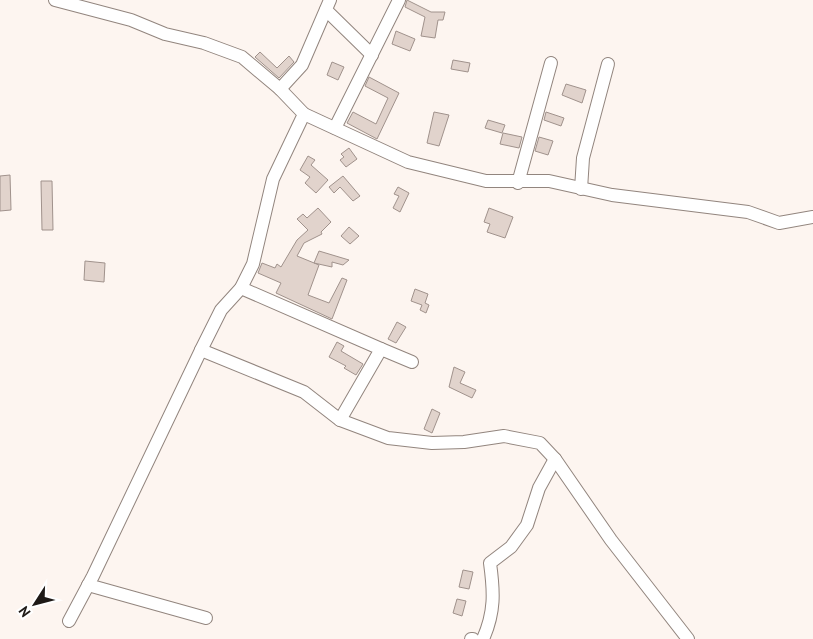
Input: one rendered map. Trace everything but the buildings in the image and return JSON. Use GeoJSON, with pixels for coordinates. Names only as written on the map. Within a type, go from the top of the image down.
{"type":"FeatureCollection","features":[{"type":"Feature","properties":{"kind":"street"},"geometry":{"type":"LineString","coordinates":[[55,0],[131,20],[165,34],[204,43],[242,57],[280,89],[304,114],[408,162],[486,181],[518,183],[549,181],[612,195],[748,212],[779,223],[813,217]]}},
{"type":"Feature","properties":{"kind":"street"},"geometry":{"type":"LineString","coordinates":[[335,128],[399,0]]}},
{"type":"Feature","properties":{"kind":"street"},"geometry":{"type":"LineString","coordinates":[[280,89],[302,65],[328,5],[372,55]]}},
{"type":"Feature","properties":{"kind":"street"},"geometry":{"type":"LineString","coordinates":[[518,183],[551,63]]}},
{"type":"Feature","properties":{"kind":"street"},"geometry":{"type":"LineString","coordinates":[[581,189],[583,158],[608,64]]}},
{"type":"Feature","properties":{"kind":"street"},"geometry":{"type":"LineString","coordinates":[[69,621],[221,310],[241,288],[253,264],[273,179],[304,114]]}},
{"type":"Feature","properties":{"kind":"street"},"geometry":{"type":"LineString","coordinates":[[241,288],[412,362]]}},
{"type":"Feature","properties":{"kind":"street"},"geometry":{"type":"LineString","coordinates":[[340,420],[381,349]]}},
{"type":"Feature","properties":{"kind":"street"},"geometry":{"type":"LineString","coordinates":[[201,350],[304,392],[340,420],[388,438],[432,443],[464,442],[504,436],[530,439],[540,443],[555,459],[611,540],[688,639]]}},
{"type":"Feature","properties":{"kind":"street"},"geometry":{"type":"LineString","coordinates":[[483,639],[492,619],[493,589],[490,563],[511,547],[527,525],[540,488],[555,459]]}},
{"type":"Feature","properties":{"kind":"street"},"geometry":{"type":"LineString","coordinates":[[88,585],[206,618]]}}]}
